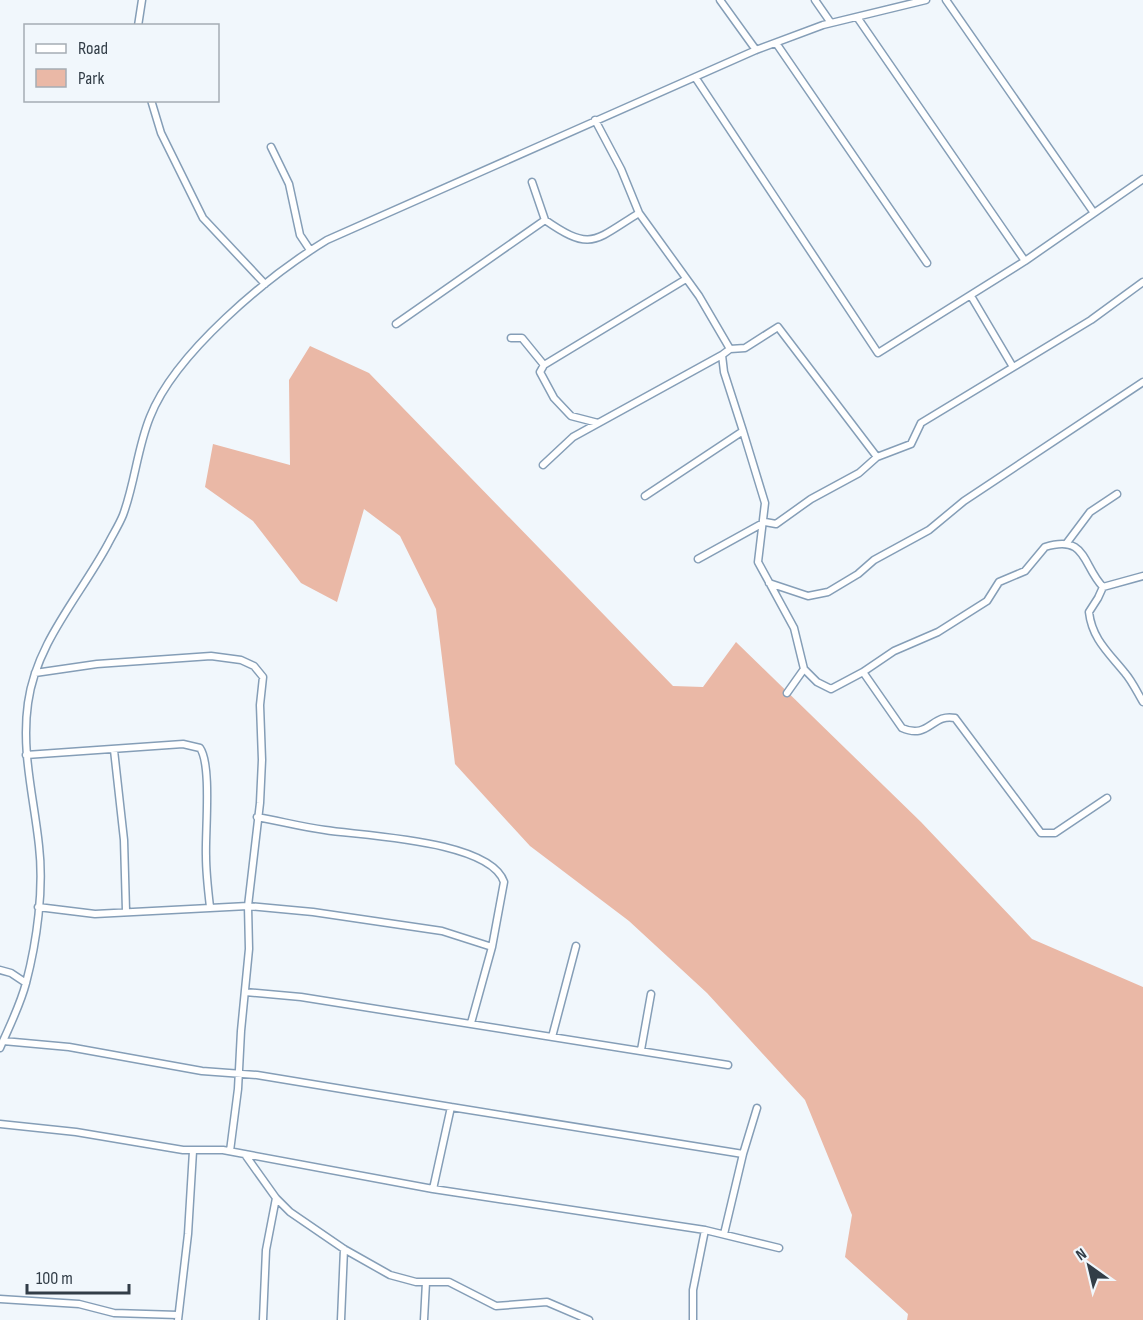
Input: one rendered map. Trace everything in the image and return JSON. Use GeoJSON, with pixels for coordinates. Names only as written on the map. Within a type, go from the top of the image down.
{"type":"FeatureCollection","features":[{"type":"Feature","properties":{"kind":"street"},"geometry":{"type":"LineString","coordinates":[[138,24],[142,0]]}},
{"type":"Feature","properties":{"kind":"street"},"geometry":{"type":"LineString","coordinates":[[720,0],[756,50]]}},
{"type":"Feature","properties":{"kind":"street"},"geometry":{"type":"LineString","coordinates":[[815,0],[831,23]]}},
{"type":"Feature","properties":{"kind":"street"},"geometry":{"type":"LineString","coordinates":[[743,1154],[257,1075],[240,1076],[69,1047],[2,1044],[26,983],[38,907],[40,856],[26,755],[28,704],[35,673],[45,646],[87,581],[122,516],[139,445],[161,391],[194,351],[265,284],[310,250],[336,236],[756,50],[831,23],[926,0]]}},
{"type":"Feature","properties":{"kind":"street"},"geometry":{"type":"LineString","coordinates":[[946,0],[1094,213]]}},
{"type":"Feature","properties":{"kind":"street"},"geometry":{"type":"LineString","coordinates":[[857,17],[1025,261]]}},
{"type":"Feature","properties":{"kind":"street"},"geometry":{"type":"LineString","coordinates":[[776,43],[927,263]]}},
{"type":"Feature","properties":{"kind":"street"},"geometry":{"type":"LineString","coordinates":[[695,77],[878,353],[1025,261],[1143,179]]}},
{"type":"Feature","properties":{"kind":"street"},"geometry":{"type":"LineString","coordinates":[[152,102],[161,133],[203,218],[265,284]]}},
{"type":"Feature","properties":{"kind":"street"},"geometry":{"type":"LineString","coordinates":[[595,120],[616,159],[639,213],[686,279],[730,349]]}},
{"type":"Feature","properties":{"kind":"street"},"geometry":{"type":"LineString","coordinates":[[271,147],[289,184],[300,234],[310,250]]}},
{"type":"Feature","properties":{"kind":"street"},"geometry":{"type":"LineString","coordinates":[[532,182],[544,220],[567,236],[583,242],[603,236],[639,213]]}},
{"type":"Feature","properties":{"kind":"street"},"geometry":{"type":"LineString","coordinates":[[396,324],[544,220]]}},
{"type":"Feature","properties":{"kind":"street"},"geometry":{"type":"LineString","coordinates":[[599,423],[571,416],[554,398],[540,372],[544,364],[686,279]]}},
{"type":"Feature","properties":{"kind":"street"},"geometry":{"type":"LineString","coordinates":[[698,559],[765,522],[776,524],[811,499],[859,473],[877,458],[911,444],[921,423],[1091,320],[1143,282]]}},
{"type":"Feature","properties":{"kind":"street"},"geometry":{"type":"LineString","coordinates":[[971,296],[1014,367]]}},
{"type":"Feature","properties":{"kind":"street"},"geometry":{"type":"LineString","coordinates":[[543,465],[573,437],[730,349],[745,348],[776,328],[782,328],[877,458]]}},
{"type":"Feature","properties":{"kind":"street"},"geometry":{"type":"LineString","coordinates":[[511,338],[522,338],[544,364]]}},
{"type":"Feature","properties":{"kind":"street"},"geometry":{"type":"LineString","coordinates":[[722,355],[724,372],[765,503],[765,522],[760,536],[758,562],[794,628],[804,669],[817,682],[831,689],[863,672],[894,651],[938,632],[987,601],[999,582],[1025,571],[1045,547],[1066,544],[1080,550],[1094,578],[1103,587]]}},
{"type":"Feature","properties":{"kind":"street"},"geometry":{"type":"LineString","coordinates":[[769,583],[808,596],[828,592],[858,574],[873,560],[929,530],[964,501],[1143,381]]}},
{"type":"Feature","properties":{"kind":"street"},"geometry":{"type":"LineString","coordinates":[[645,496],[743,431]]}},
{"type":"Feature","properties":{"kind":"street"},"geometry":{"type":"LineString","coordinates":[[1066,544],[1090,513],[1117,494]]}},
{"type":"Feature","properties":{"kind":"street"},"geometry":{"type":"LineString","coordinates":[[1103,587],[1143,576]]}},
{"type":"Feature","properties":{"kind":"street"},"geometry":{"type":"LineString","coordinates":[[1103,587],[1089,612],[1094,632],[1104,651],[1126,674],[1143,702]]}},
{"type":"Feature","properties":{"kind":"street"},"geometry":{"type":"LineString","coordinates":[[35,673],[50,669],[211,656],[241,660],[255,666],[263,677],[260,705],[262,760],[248,906],[249,949],[244,992],[240,1076],[230,1151]]}},
{"type":"Feature","properties":{"kind":"street"},"geometry":{"type":"LineString","coordinates":[[787,693],[804,669]]}},
{"type":"Feature","properties":{"kind":"street"},"geometry":{"type":"LineString","coordinates":[[863,672],[902,728],[916,733],[944,718],[959,721],[1041,834],[1055,832],[1107,798]]}},
{"type":"Feature","properties":{"kind":"street"},"geometry":{"type":"LineString","coordinates":[[26,755],[183,744],[197,747],[203,752],[210,907]]}},
{"type":"Feature","properties":{"kind":"street"},"geometry":{"type":"LineString","coordinates":[[114,750],[124,840],[126,911]]}},
{"type":"Feature","properties":{"kind":"street"},"geometry":{"type":"LineString","coordinates":[[257,817],[327,831],[351,831],[450,846],[494,868],[504,882],[492,946],[471,1023]]}},
{"type":"Feature","properties":{"kind":"street"},"geometry":{"type":"LineString","coordinates":[[38,907],[95,914],[248,906],[313,912],[442,931],[492,946]]}},
{"type":"Feature","properties":{"kind":"street"},"geometry":{"type":"LineString","coordinates":[[552,1037],[576,946]]}},
{"type":"Feature","properties":{"kind":"street"},"geometry":{"type":"LineString","coordinates":[[0,970],[11,973],[26,983]]}},
{"type":"Feature","properties":{"kind":"street"},"geometry":{"type":"LineString","coordinates":[[244,992],[301,997],[728,1065]]}},
{"type":"Feature","properties":{"kind":"street"},"geometry":{"type":"LineString","coordinates":[[641,1050],[651,994]]}},
{"type":"Feature","properties":{"kind":"street"},"geometry":{"type":"LineString","coordinates":[[433,1189],[451,1107]]}},
{"type":"Feature","properties":{"kind":"street"},"geometry":{"type":"LineString","coordinates":[[724,1234],[743,1154],[757,1108]]}},
{"type":"Feature","properties":{"kind":"street"},"geometry":{"type":"LineString","coordinates":[[0,1124],[75,1132],[194,1151],[230,1151],[246,1156],[433,1189],[705,1230],[779,1248]]}},
{"type":"Feature","properties":{"kind":"street"},"geometry":{"type":"LineString","coordinates":[[0,1299],[79,1304],[114,1313],[178,1318],[188,1234],[194,1151]]}},
{"type":"Feature","properties":{"kind":"street"},"geometry":{"type":"LineString","coordinates":[[246,1156],[276,1198],[290,1212],[344,1249],[390,1275],[416,1282],[449,1282],[496,1306],[547,1302],[589,1320]]}},
{"type":"Feature","properties":{"kind":"street"},"geometry":{"type":"LineString","coordinates":[[263,1320],[266,1250],[276,1198]]}},
{"type":"Feature","properties":{"kind":"street"},"geometry":{"type":"LineString","coordinates":[[693,1320],[696,1270],[705,1230]]}},
{"type":"Feature","properties":{"kind":"street"},"geometry":{"type":"LineString","coordinates":[[341,1320],[344,1249]]}},
{"type":"Feature","properties":{"kind":"street"},"geometry":{"type":"LineString","coordinates":[[424,1320],[426,1281]]}},
{"type":"Feature","properties":{"kind":"green space"},"geometry":{"type":"Polygon","coordinates":[[[310,346],[369,373],[673,686],[703,687],[736,642],[921,822],[1032,939],[1143,987],[1143,1320],[907,1320],[908,1314],[845,1257],[852,1215],[805,1100],[707,993],[629,921],[530,846],[455,764],[436,609],[400,536],[364,509],[337,602],[301,583],[253,521],[205,487],[213,444],[290,465],[289,380],[310,346]]]}}]}
